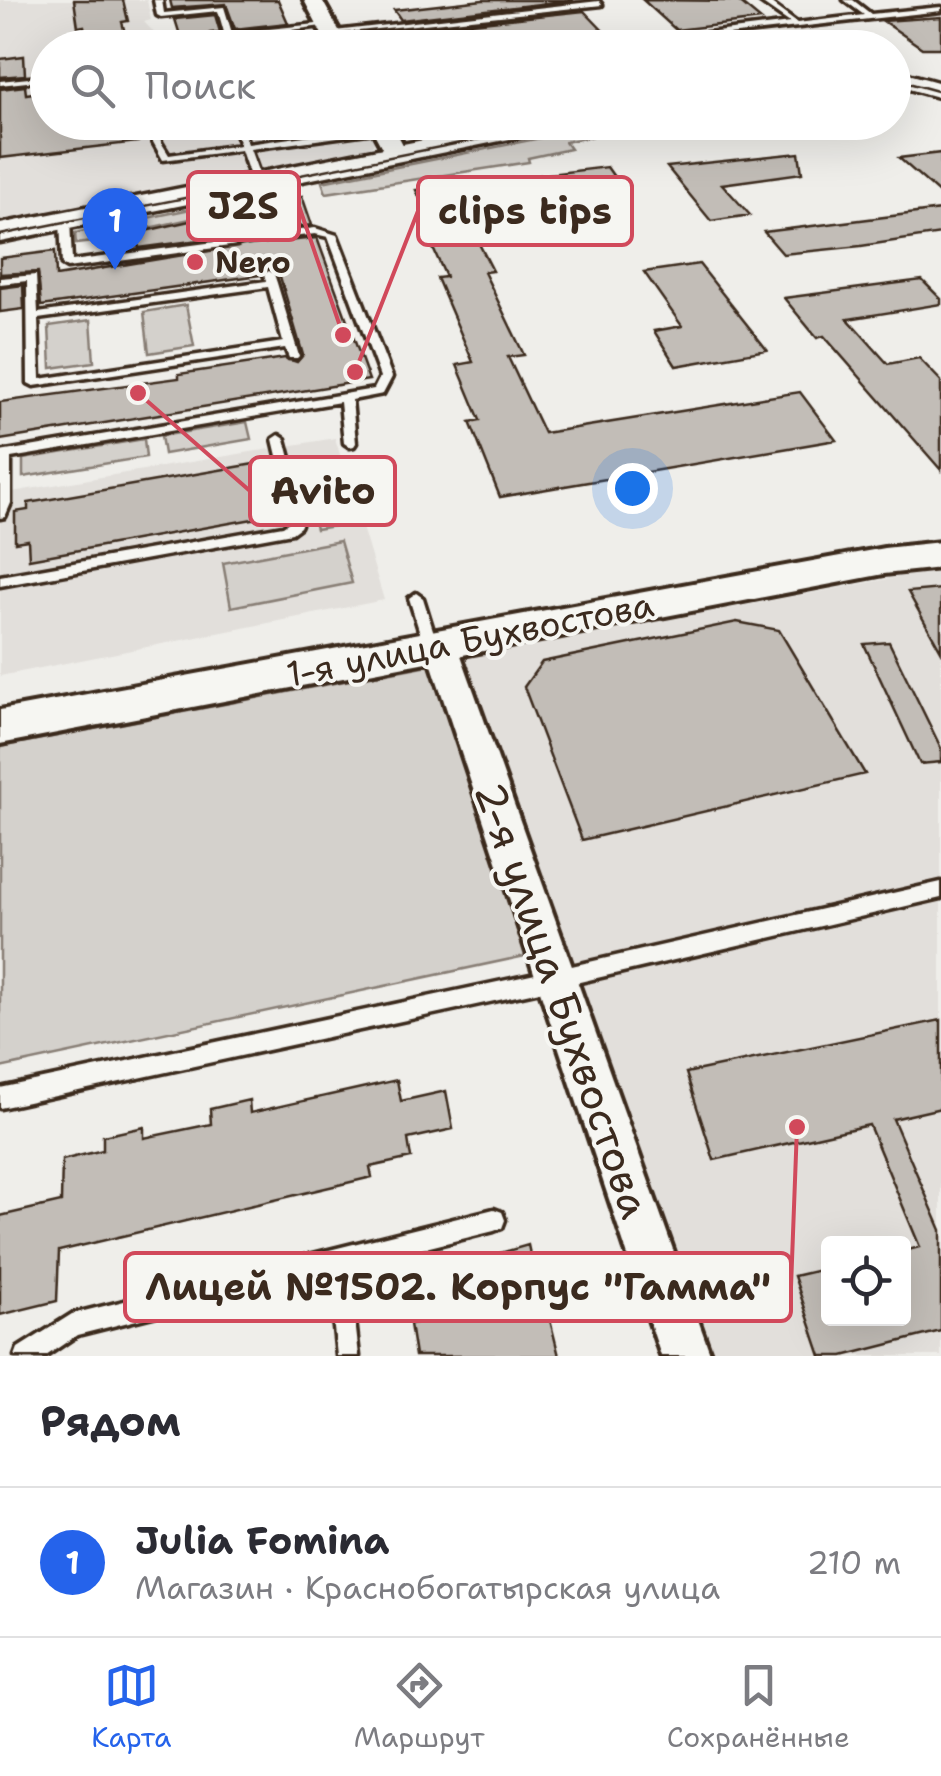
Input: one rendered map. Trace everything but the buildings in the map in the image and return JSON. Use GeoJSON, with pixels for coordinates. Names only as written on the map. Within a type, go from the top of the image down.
{"type":"FeatureCollection","features":[{"type":"Feature","properties":{"kind":"main road"},"geometry":{"type":"LineString","coordinates":[[911,83],[941,91]]}},
{"type":"Feature","properties":{"kind":"main road"},"geometry":{"type":"LineString","coordinates":[[0,232],[466,140]]}},
{"type":"Feature","properties":{"kind":"street"},"geometry":{"type":"LineString","coordinates":[[313,0],[329,30]]}},
{"type":"Feature","properties":{"kind":"street"},"geometry":{"type":"LineString","coordinates":[[388,140],[396,154]]}},
{"type":"Feature","properties":{"kind":"street","name":"1-я улица Бухвостова"},"geometry":{"type":"LineString","coordinates":[[0,727],[884,560],[941,555]]}},
{"type":"Feature","properties":{"kind":"street","name":"2-я улица Бухвостова"},"geometry":{"type":"LineString","coordinates":[[436,644],[686,1356]]}},
{"type":"Feature","properties":{"kind":"lane"},"geometry":{"type":"LineString","coordinates":[[158,0],[161,15],[221,9],[227,30]]}},
{"type":"Feature","properties":{"kind":"lane"},"geometry":{"type":"LineString","coordinates":[[761,0],[794,22]]}},
{"type":"Feature","properties":{"kind":"lane"},"geometry":{"type":"LineString","coordinates":[[848,0],[868,15]]}},
{"type":"Feature","properties":{"kind":"lane"},"geometry":{"type":"LineString","coordinates":[[374,30],[600,3]]}},
{"type":"Feature","properties":{"kind":"lane"},"geometry":{"type":"LineString","coordinates":[[730,30],[941,9]]}},
{"type":"Feature","properties":{"kind":"lane"},"geometry":{"type":"LineString","coordinates":[[0,83],[30,80]]}},
{"type":"Feature","properties":{"kind":"lane"},"geometry":{"type":"LineString","coordinates":[[156,140],[166,158],[291,140]]}},
{"type":"Feature","properties":{"kind":"lane"},"geometry":{"type":"LineString","coordinates":[[242,140],[257,182]]}},
{"type":"Feature","properties":{"kind":"lane"},"geometry":{"type":"LineString","coordinates":[[0,514],[5,504],[3,455],[307,406],[374,394],[384,388],[386,377],[334,239],[319,231],[68,265],[65,220]]}},
{"type":"Feature","properties":{"kind":"lane"},"geometry":{"type":"LineString","coordinates":[[0,281],[32,277],[34,383],[291,350],[270,278],[33,317]]}},
{"type":"Feature","properties":{"kind":"lane"},"geometry":{"type":"LineString","coordinates":[[302,391],[307,406]]}},
{"type":"Feature","properties":{"kind":"lane"},"geometry":{"type":"LineString","coordinates":[[346,399],[350,442]]}},
{"type":"Feature","properties":{"kind":"lane"},"geometry":{"type":"LineString","coordinates":[[0,581],[287,530],[298,515],[279,439]]}},
{"type":"Feature","properties":{"kind":"lane"},"geometry":{"type":"LineString","coordinates":[[416,598],[436,644]]}},
{"type":"Feature","properties":{"kind":"lane"},"geometry":{"type":"LineString","coordinates":[[0,1098],[554,979],[941,890]]}},
{"type":"Feature","properties":{"kind":"lane"},"geometry":{"type":"LineString","coordinates":[[26,1356],[72,1325],[494,1220]]}},
{"type":"Feature","properties":{"kind":"lane"},"geometry":{"type":"LineString","coordinates":[[336,1259],[348,1356]]}},
{"type":"Feature","properties":{"kind":"shaded area"},"geometry":{"type":"Polygon","coordinates":[[[0,0],[147,0],[151,20],[144,22],[152,30],[30,30],[30,140],[378,140],[368,148],[0,221],[0,0]]]}},
{"type":"Feature","properties":{"kind":"shaded area"},"geometry":{"type":"Polygon","coordinates":[[[531,140],[575,140],[565,142],[570,149],[528,158],[529,162],[326,193],[322,182],[531,140]]]}},
{"type":"Feature","properties":{"kind":"shaded area"},"geometry":{"type":"Polygon","coordinates":[[[229,201],[231,210],[135,231],[137,248],[118,251],[116,239],[76,244],[75,233],[229,201]]]}},
{"type":"Feature","properties":{"kind":"shaded area"},"geometry":{"type":"Polygon","coordinates":[[[186,305],[194,346],[149,353],[144,312],[186,305]]]}},
{"type":"Feature","properties":{"kind":"shaded area"},"geometry":{"type":"Polygon","coordinates":[[[91,320],[94,362],[51,368],[49,326],[91,320]]]}},
{"type":"Feature","properties":{"kind":"shaded area"},"geometry":{"type":"Polygon","coordinates":[[[247,422],[251,439],[164,454],[161,436],[247,422]]]}},
{"type":"Feature","properties":{"kind":"shaded area"},"geometry":{"type":"Polygon","coordinates":[[[335,438],[384,600],[0,676],[0,494],[335,438]]]}},
{"type":"Feature","properties":{"kind":"shaded area"},"geometry":{"type":"Polygon","coordinates":[[[144,439],[146,457],[23,477],[23,459],[144,439]]]}},
{"type":"Feature","properties":{"kind":"shaded area"},"geometry":{"type":"Polygon","coordinates":[[[339,480],[352,523],[316,529],[305,486],[339,480]]]}},
{"type":"Feature","properties":{"kind":"shaded area"},"geometry":{"type":"Polygon","coordinates":[[[340,541],[352,583],[231,607],[223,563],[340,541]]]}},
{"type":"Feature","properties":{"kind":"shaded area"},"geometry":{"type":"Polygon","coordinates":[[[941,569],[941,1356],[712,1356],[564,947],[466,657],[941,569]]]}},
{"type":"Feature","properties":{"kind":"shaded area"},"geometry":{"type":"Polygon","coordinates":[[[434,664],[525,956],[0,1068],[0,747],[434,664]]]}},
{"type":"Feature","properties":{"kind":"tram line"},"geometry":{"type":"LineString","coordinates":[[911,84],[941,92]]}},
{"type":"Feature","properties":{"kind":"tram line"},"geometry":{"type":"LineString","coordinates":[[0,235],[475,140]]}},
{"type":"Feature","properties":{"kind":"place","name":"Nero"},"geometry":{"type":"Point","coordinates":[195,262]}},
{"type":"Feature","properties":{"kind":"place","name":"Julia Fomina"},"geometry":{"type":"Point","coordinates":[115,270]}},
{"type":"Feature","properties":{"kind":"place","name":"J2S"},"geometry":{"type":"Point","coordinates":[343,335]}},
{"type":"Feature","properties":{"kind":"place","name":"clips tips"},"geometry":{"type":"Point","coordinates":[355,372]}},
{"type":"Feature","properties":{"kind":"place","name":"Avito"},"geometry":{"type":"Point","coordinates":[138,393]}},
{"type":"Feature","properties":{"kind":"place","name":"Лицей №1502. Корпус \"Гамма\""},"geometry":{"type":"Point","coordinates":[797,1127]}}]}
